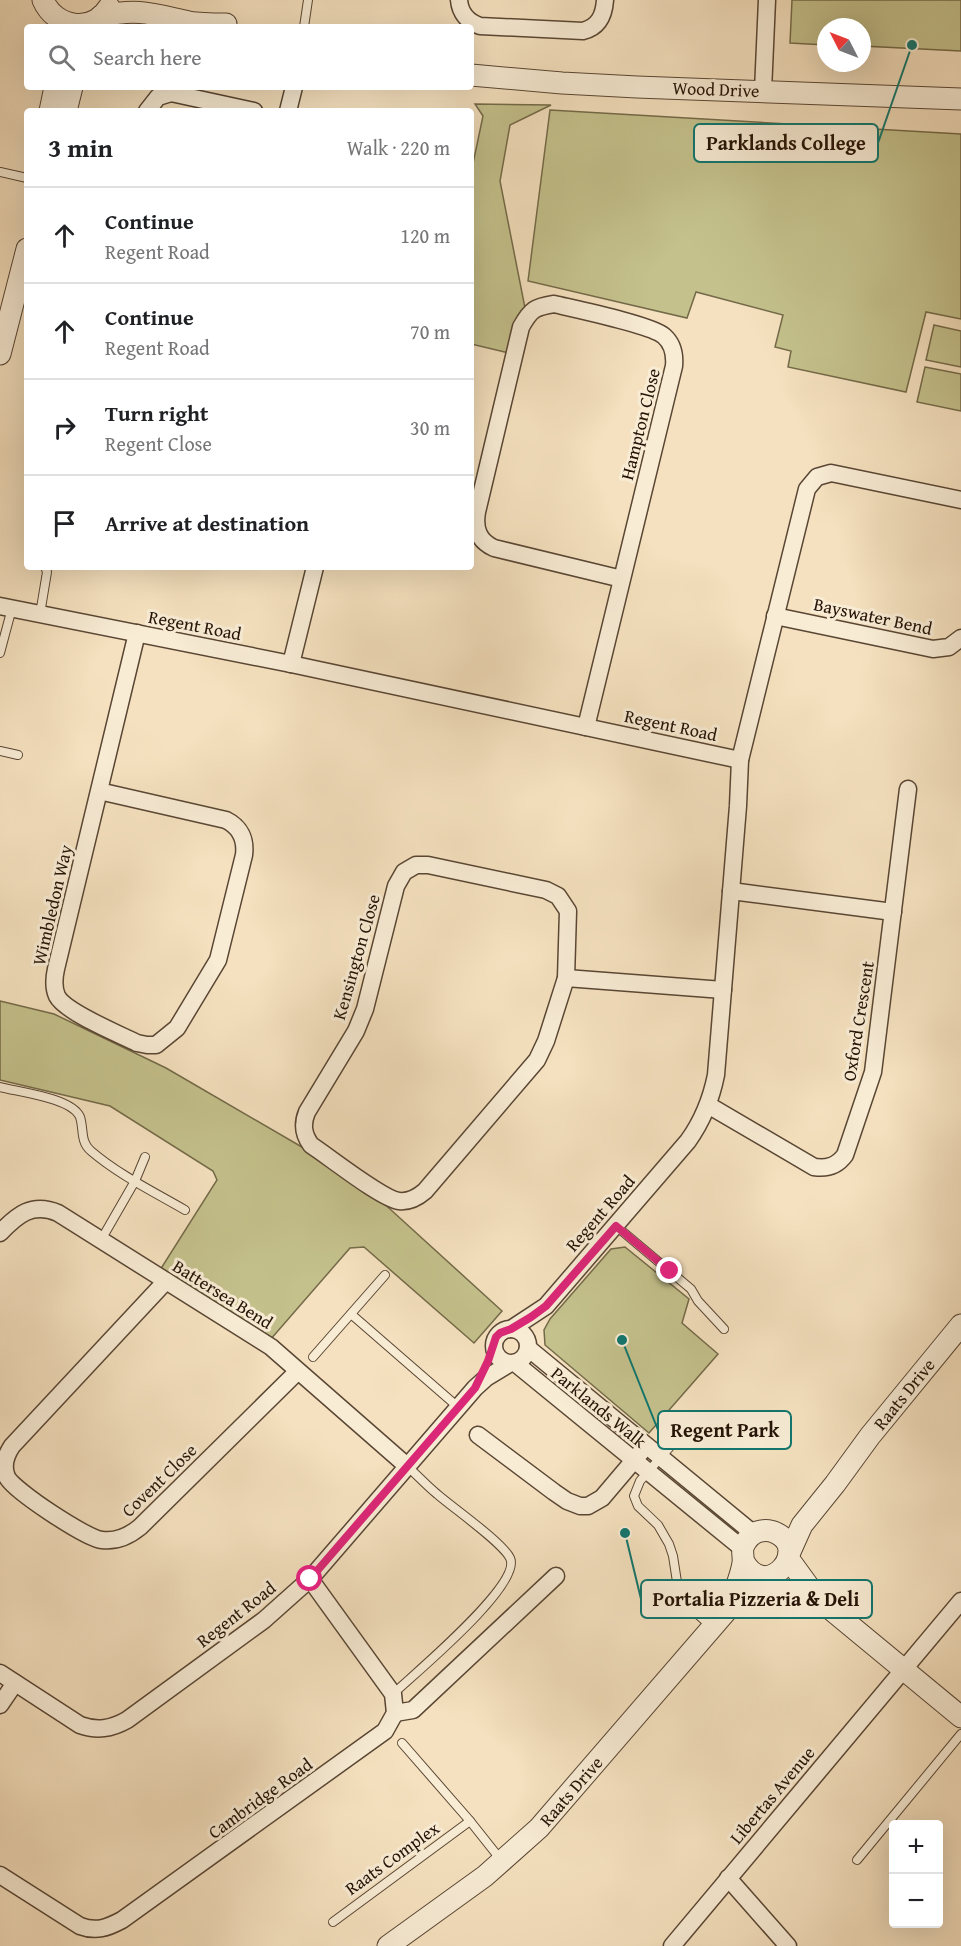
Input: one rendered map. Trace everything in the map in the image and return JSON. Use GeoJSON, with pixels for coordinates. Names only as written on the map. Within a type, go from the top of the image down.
{"type":"FeatureCollection","features":[{"type":"Feature","properties":{"kind":"street"},"geometry":{"type":"LineString","coordinates":[[159,0],[195,9],[226,24]]}},
{"type":"Feature","properties":{"kind":"street"},"geometry":{"type":"LineString","coordinates":[[459,0],[460,9],[468,20],[480,26],[583,31],[602,19],[605,0]]}},
{"type":"Feature","properties":{"kind":"street"},"geometry":{"type":"LineString","coordinates":[[763,91],[767,0]]}},
{"type":"Feature","properties":{"kind":"street"},"geometry":{"type":"LineString","coordinates":[[47,10],[71,24],[135,11],[210,24]]}},
{"type":"Feature","properties":{"kind":"street","name":"Wood Drive"},"geometry":{"type":"LineString","coordinates":[[474,75],[583,84],[961,99]]}},
{"type":"Feature","properties":{"kind":"street"},"geometry":{"type":"LineString","coordinates":[[51,108],[54,90]]}},
{"type":"Feature","properties":{"kind":"street"},"geometry":{"type":"LineString","coordinates":[[67,108],[71,90]]}},
{"type":"Feature","properties":{"kind":"street"},"geometry":{"type":"LineString","coordinates":[[289,108],[293,90]]}},
{"type":"Feature","properties":{"kind":"street"},"geometry":{"type":"LineString","coordinates":[[149,108],[158,97],[171,93],[240,108]]}},
{"type":"Feature","properties":{"kind":"street"},"geometry":{"type":"LineString","coordinates":[[0,354],[5,316],[24,258]]}},
{"type":"Feature","properties":{"kind":"street","name":"Hampton Close"},"geometry":{"type":"LineString","coordinates":[[586,727],[674,366],[673,350],[666,338],[655,330],[554,304],[538,307],[527,316],[521,327],[477,512],[476,527],[482,540],[494,548],[622,579]]}},
{"type":"Feature","properties":{"kind":"street"},"geometry":{"type":"LineString","coordinates":[[740,760],[804,495],[811,482],[817,477],[831,473],[961,500]]}},
{"type":"Feature","properties":{"kind":"street"},"geometry":{"type":"LineString","coordinates":[[291,664],[314,570]]}},
{"type":"Feature","properties":{"kind":"street","name":"Regent Road"},"geometry":{"type":"LineString","coordinates":[[6,607],[291,664],[740,760],[716,1075],[708,1106],[688,1141],[546,1306],[527,1345]]}},
{"type":"Feature","properties":{"kind":"street","name":"Bayswater Bend"},"geometry":{"type":"LineString","coordinates":[[775,616],[933,649],[949,646],[961,638]]}},
{"type":"Feature","properties":{"kind":"street","name":"Wimbledon Way"},"geometry":{"type":"LineString","coordinates":[[99,792],[226,820],[237,828],[244,840],[244,855],[218,960],[177,1028],[156,1045],[137,1043],[73,1011],[62,1003],[54,984],[99,792],[137,633]]}},
{"type":"Feature","properties":{"kind":"street","name":"Oxford Crescent"},"geometry":{"type":"LineString","coordinates":[[708,1106],[814,1167],[829,1167],[841,1161],[848,1149],[873,1072],[908,789]]}},
{"type":"Feature","properties":{"kind":"street","name":"Kensington Close"},"geometry":{"type":"LineString","coordinates":[[428,865],[546,890],[558,896],[566,906],[568,917],[566,978],[546,1041],[537,1060],[425,1191],[415,1199],[403,1201],[386,1197],[307,1139],[303,1125],[305,1118],[356,1030],[365,1009],[396,886],[399,879],[410,868],[428,865]]}},
{"type":"Feature","properties":{"kind":"street"},"geometry":{"type":"LineString","coordinates":[[731,891],[893,912]]}},
{"type":"Feature","properties":{"kind":"street"},"geometry":{"type":"LineString","coordinates":[[566,978],[723,990]]}},
{"type":"Feature","properties":{"kind":"street","name":"Battersea Bend"},"geometry":{"type":"LineString","coordinates":[[0,1233],[23,1212],[44,1209],[58,1213],[271,1347],[407,1466]]}},
{"type":"Feature","properties":{"kind":"street","name":"Covent Close"},"geometry":{"type":"LineString","coordinates":[[166,1281],[12,1446],[5,1465],[7,1477],[15,1487],[85,1535],[103,1541],[122,1538],[140,1527],[297,1372]]}},
{"type":"Feature","properties":{"kind":"street","name":"Regent Road"},"geometry":{"type":"LineString","coordinates":[[511,1329],[546,1306]]}},
{"type":"Feature","properties":{"kind":"street","name":"Raats Drive"},"geometry":{"type":"LineString","coordinates":[[788,1556],[802,1525],[870,1436],[961,1325]]}},
{"type":"Feature","properties":{"kind":"street"},"geometry":{"type":"LineString","coordinates":[[511,1329],[521,1333],[527,1345],[521,1360],[512,1363],[498,1359],[494,1348],[496,1337],[511,1329]]}},
{"type":"Feature","properties":{"kind":"street","name":"Parklands Walk"},"geometry":{"type":"LineString","coordinates":[[527,1345],[662,1457],[752,1544]]}},
{"type":"Feature","properties":{"kind":"street","name":"Regent Road"},"geometry":{"type":"LineString","coordinates":[[475,1388],[494,1348]]}},
{"type":"Feature","properties":{"kind":"street","name":"Regent Road"},"geometry":{"type":"LineString","coordinates":[[0,1672],[80,1725],[98,1729],[118,1725],[264,1620],[310,1579],[475,1388],[486,1378],[512,1363]]}},
{"type":"Feature","properties":{"kind":"street","name":"Parklands Walk"},"geometry":{"type":"LineString","coordinates":[[512,1363],[648,1472],[752,1544]]}},
{"type":"Feature","properties":{"kind":"street"},"geometry":{"type":"LineString","coordinates":[[478,1435],[554,1492],[580,1506],[596,1503],[647,1445]]}},
{"type":"Feature","properties":{"kind":"street","name":"Raats Drive"},"geometry":{"type":"LineString","coordinates":[[729,1608],[752,1544],[792,1519],[870,1436]]}},
{"type":"Feature","properties":{"kind":"street"},"geometry":{"type":"LineString","coordinates":[[817,1598],[788,1556],[782,1538],[752,1544],[753,1573],[769,1576],[817,1598],[961,1717]]}},
{"type":"Feature","properties":{"kind":"street"},"geometry":{"type":"LineString","coordinates":[[769,1576],[782,1569],[788,1556]]}},
{"type":"Feature","properties":{"kind":"street"},"geometry":{"type":"LineString","coordinates":[[310,1579],[393,1694],[395,1713],[413,1710],[556,1576]]}},
{"type":"Feature","properties":{"kind":"street","name":"Raats Drive"},"geometry":{"type":"LineString","coordinates":[[387,1946],[502,1862],[556,1810],[729,1608],[769,1576]]}},
{"type":"Feature","properties":{"kind":"street","name":"Libertas Avenue"},"geometry":{"type":"LineString","coordinates":[[672,1946],[961,1601]]}},
{"type":"Feature","properties":{"kind":"street"},"geometry":{"type":"LineString","coordinates":[[0,1705],[15,1683]]}},
{"type":"Feature","properties":{"kind":"street","name":"Cambridge Road"},"geometry":{"type":"LineString","coordinates":[[0,1875],[80,1926],[91,1930],[106,1928],[122,1920],[380,1736],[390,1726],[395,1713]]}},
{"type":"Feature","properties":{"kind":"street"},"geometry":{"type":"LineString","coordinates":[[728,1878],[788,1946]]}},
{"type":"Feature","properties":{"kind":"lane"},"geometry":{"type":"LineString","coordinates":[[304,24],[308,0]]}},
{"type":"Feature","properties":{"kind":"lane"},"geometry":{"type":"LineString","coordinates":[[0,172],[24,177]]}},
{"type":"Feature","properties":{"kind":"lane"},"geometry":{"type":"LineString","coordinates":[[40,614],[46,570]]}},
{"type":"Feature","properties":{"kind":"lane"},"geometry":{"type":"LineString","coordinates":[[0,653],[6,607]]}},
{"type":"Feature","properties":{"kind":"lane"},"geometry":{"type":"LineString","coordinates":[[0,751],[18,755]]}},
{"type":"Feature","properties":{"kind":"lane"},"geometry":{"type":"LineString","coordinates":[[0,1087],[49,1098],[75,1109],[81,1119],[83,1139],[89,1150],[135,1181],[185,1210]]}},
{"type":"Feature","properties":{"kind":"lane"},"geometry":{"type":"LineString","coordinates":[[100,1240],[135,1181],[145,1157]]}},
{"type":"Feature","properties":{"kind":"lane"},"geometry":{"type":"LineString","coordinates":[[616,1226],[690,1289],[724,1329]]}},
{"type":"Feature","properties":{"kind":"lane"},"geometry":{"type":"LineString","coordinates":[[313,1357],[385,1275]]}},
{"type":"Feature","properties":{"kind":"lane"},"geometry":{"type":"LineString","coordinates":[[351,1314],[458,1407]]}},
{"type":"Feature","properties":{"kind":"lane"},"geometry":{"type":"LineString","coordinates":[[683,1432],[648,1472],[635,1491],[636,1501],[658,1525],[669,1544],[679,1595],[712,1627]]}},
{"type":"Feature","properties":{"kind":"lane"},"geometry":{"type":"LineString","coordinates":[[393,1694],[487,1606],[506,1581],[512,1564],[501,1546],[435,1493],[407,1466]]}},
{"type":"Feature","properties":{"kind":"lane"},"geometry":{"type":"LineString","coordinates":[[857,1860],[961,1734]]}},
{"type":"Feature","properties":{"kind":"lane"},"geometry":{"type":"LineString","coordinates":[[402,1743],[470,1821],[502,1862]]}},
{"type":"Feature","properties":{"kind":"lane","name":"Raats Complex"},"geometry":{"type":"LineString","coordinates":[[333,1922],[470,1821]]}},
{"type":"Feature","properties":{"kind":"shaded area"},"geometry":{"type":"Polygon","coordinates":[[[792,0],[961,0],[961,51],[871,46],[871,18],[817,18],[817,44],[790,43],[792,0]]]}},
{"type":"Feature","properties":{"kind":"shaded area"},"geometry":{"type":"Polygon","coordinates":[[[475,104],[551,105],[510,125],[500,181],[525,308],[515,323],[509,353],[474,345],[474,159],[483,116],[475,104]]]}},
{"type":"Feature","properties":{"kind":"shaded area"},"geometry":{"type":"Polygon","coordinates":[[[550,110],[961,134],[961,319],[926,312],[906,392],[788,367],[791,351],[775,347],[783,315],[696,292],[687,318],[528,281],[550,110]]]}},
{"type":"Feature","properties":{"kind":"shaded area"},"geometry":{"type":"Polygon","coordinates":[[[934,325],[961,331],[961,367],[926,360],[934,325]]]}},
{"type":"Feature","properties":{"kind":"shaded area"},"geometry":{"type":"Polygon","coordinates":[[[925,367],[961,374],[961,411],[917,402],[925,367]]]}},
{"type":"Feature","properties":{"kind":"shaded area"},"geometry":{"type":"Polygon","coordinates":[[[0,1001],[54,1014],[166,1068],[307,1150],[379,1199],[502,1311],[474,1343],[364,1247],[350,1248],[270,1340],[160,1270],[217,1180],[213,1171],[110,1106],[0,1080],[0,1001]]]}},
{"type":"Feature","properties":{"kind":"shaded area"},"geometry":{"type":"Polygon","coordinates":[[[625,1247],[689,1299],[682,1323],[718,1354],[649,1433],[545,1345],[544,1330],[550,1319],[611,1249],[625,1247]]]}},
{"type":"Feature","properties":{"kind":"place","name":"Parklands College"},"geometry":{"type":"Point","coordinates":[912,45]}},
{"type":"Feature","properties":{"kind":"place","name":"Regent Park"},"geometry":{"type":"Point","coordinates":[622,1340]}},
{"type":"Feature","properties":{"kind":"place","name":"Portalia Pizzeria & Deli"},"geometry":{"type":"Point","coordinates":[625,1533]}},
{"type":"Feature","properties":{"kind":"route"},"geometry":{"type":"LineString","coordinates":[[310,1579],[475,1388],[494,1348],[496,1337],[546,1306],[616,1226],[670,1271]]}}]}
